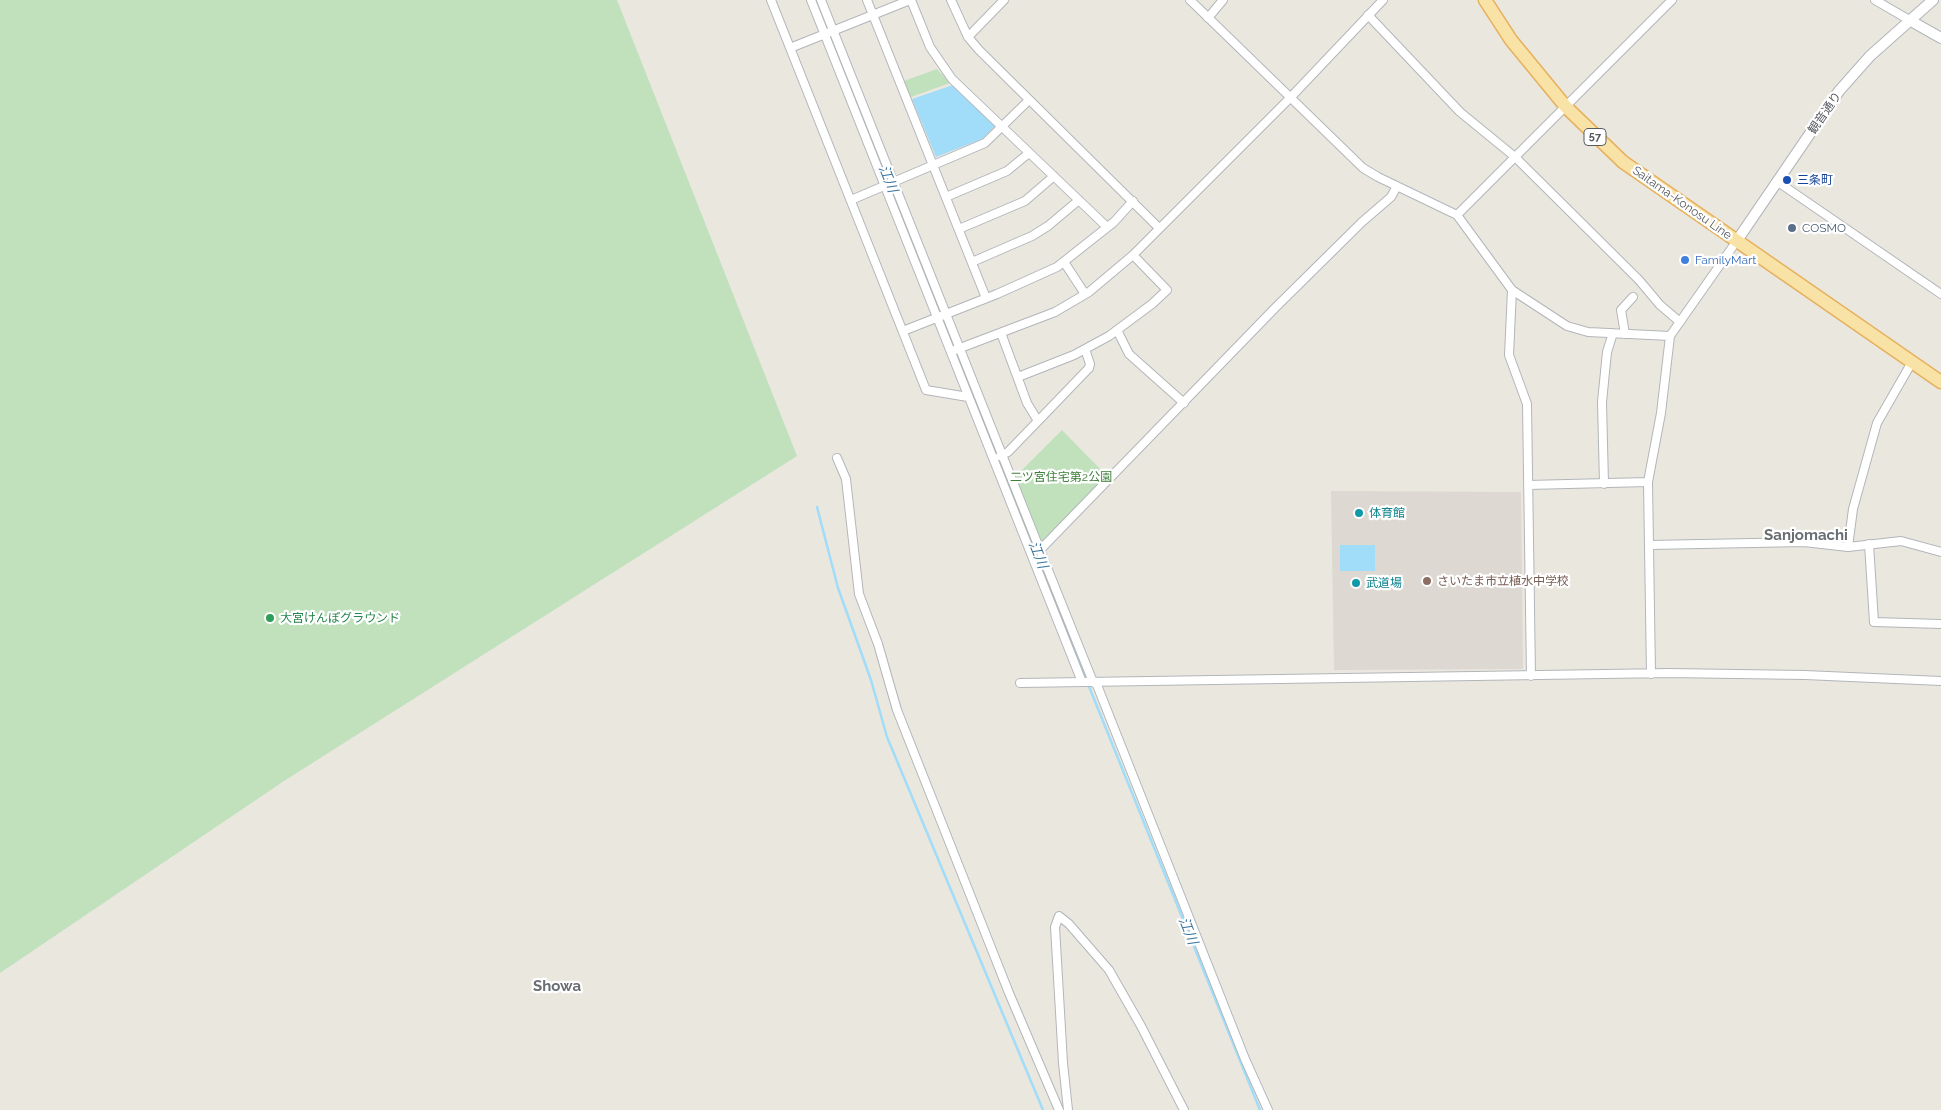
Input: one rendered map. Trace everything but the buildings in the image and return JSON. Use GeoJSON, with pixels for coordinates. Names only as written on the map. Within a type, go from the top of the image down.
{"type":"FeatureCollection","features":[{"type":"Feature","properties":{"kind":"main road","name":"Saitama-Konosu Line"},"geometry":{"type":"LineString","coordinates":[[1485,0],[1511,40],[1566,107],[1623,162],[1941,382]]}},
{"type":"Feature","properties":{"kind":"street"},"geometry":{"type":"LineString","coordinates":[[771,0],[926,390],[968,397]]}},
{"type":"Feature","properties":{"kind":"street"},"geometry":{"type":"LineString","coordinates":[[811,0],[829,33],[1088,682],[1097,685],[1234,1032],[1268,1110]]}},
{"type":"Feature","properties":{"kind":"street"},"geometry":{"type":"LineString","coordinates":[[821,0],[829,33]]}},
{"type":"Feature","properties":{"kind":"street"},"geometry":{"type":"LineString","coordinates":[[867,0],[986,298]]}},
{"type":"Feature","properties":{"kind":"street"},"geometry":{"type":"LineString","coordinates":[[790,48],[910,0],[930,47],[952,79],[1107,227]]}},
{"type":"Feature","properties":{"kind":"street"},"geometry":{"type":"LineString","coordinates":[[951,0],[968,37],[1159,228]]}},
{"type":"Feature","properties":{"kind":"street"},"geometry":{"type":"LineString","coordinates":[[968,37],[1004,0]]}},
{"type":"Feature","properties":{"kind":"street"},"geometry":{"type":"LineString","coordinates":[[1190,0],[1363,168],[1457,215],[1512,290],[1568,326],[1588,332],[1670,336]]}},
{"type":"Feature","properties":{"kind":"street"},"geometry":{"type":"LineString","coordinates":[[1208,18],[1223,0]]}},
{"type":"Feature","properties":{"kind":"street"},"geometry":{"type":"LineString","coordinates":[[955,350],[1055,312],[1085,294],[1133,255],[1290,98],[1383,0]]}},
{"type":"Feature","properties":{"kind":"street"},"geometry":{"type":"LineString","coordinates":[[1457,215],[1672,0]]}},
{"type":"Feature","properties":{"kind":"street"},"geometry":{"type":"LineString","coordinates":[[1875,0],[1941,38]]}},
{"type":"Feature","properties":{"kind":"street","name":"観音通り"},"geometry":{"type":"LineString","coordinates":[[1736,242],[1839,91],[1870,56],[1933,0]]}},
{"type":"Feature","properties":{"kind":"street"},"geometry":{"type":"LineString","coordinates":[[1368,15],[1460,112],[1515,157],[1639,280],[1660,305],[1680,322]]}},
{"type":"Feature","properties":{"kind":"street"},"geometry":{"type":"LineString","coordinates":[[851,200],[985,143],[1029,100]]}},
{"type":"Feature","properties":{"kind":"street"},"geometry":{"type":"LineString","coordinates":[[946,197],[1007,171],[1029,152]]}},
{"type":"Feature","properties":{"kind":"street"},"geometry":{"type":"LineString","coordinates":[[959,229],[1025,201],[1054,176]]}},
{"type":"Feature","properties":{"kind":"street"},"geometry":{"type":"LineString","coordinates":[[1778,182],[1941,294]]}},
{"type":"Feature","properties":{"kind":"street"},"geometry":{"type":"LineString","coordinates":[[1040,550],[1275,308],[1362,222],[1391,197],[1398,186]]}},
{"type":"Feature","properties":{"kind":"street"},"geometry":{"type":"LineString","coordinates":[[972,262],[1032,236],[1048,226],[1079,200]]}},
{"type":"Feature","properties":{"kind":"street"},"geometry":{"type":"LineString","coordinates":[[903,330],[942,316],[1058,267],[1107,227],[1133,201]]}},
{"type":"Feature","properties":{"kind":"street"},"geometry":{"type":"LineString","coordinates":[[1650,674],[1648,482],[1661,413],[1670,336],[1736,242]]}},
{"type":"Feature","properties":{"kind":"street"},"geometry":{"type":"LineString","coordinates":[[1018,377],[1085,349],[1117,330],[1152,304],[1166,290],[1133,255]]}},
{"type":"Feature","properties":{"kind":"street"},"geometry":{"type":"LineString","coordinates":[[1064,262],[1085,294]]}},
{"type":"Feature","properties":{"kind":"street"},"geometry":{"type":"LineString","coordinates":[[1512,290],[1509,355],[1528,404],[1531,676]]}},
{"type":"Feature","properties":{"kind":"street"},"geometry":{"type":"LineString","coordinates":[[1625,334],[1621,310],[1633,297]]}},
{"type":"Feature","properties":{"kind":"street"},"geometry":{"type":"LineString","coordinates":[[1117,330],[1129,354],[1184,402]]}},
{"type":"Feature","properties":{"kind":"street"},"geometry":{"type":"LineString","coordinates":[[1001,333],[1027,403],[1038,422]]}},
{"type":"Feature","properties":{"kind":"street"},"geometry":{"type":"LineString","coordinates":[[1604,484],[1602,402],[1607,352],[1613,333]]}},
{"type":"Feature","properties":{"kind":"street"},"geometry":{"type":"LineString","coordinates":[[998,457],[1038,422],[1089,368],[1090,364],[1085,349]]}},
{"type":"Feature","properties":{"kind":"street"},"geometry":{"type":"LineString","coordinates":[[955,350],[968,397],[998,457],[1040,550],[1088,682]]}},
{"type":"Feature","properties":{"kind":"street"},"geometry":{"type":"LineString","coordinates":[[1848,547],[1853,509],[1877,423],[1912,362]]}},
{"type":"Feature","properties":{"kind":"street"},"geometry":{"type":"LineString","coordinates":[[837,458],[846,479],[860,594],[878,644],[897,710],[1009,993],[1059,1110]]}},
{"type":"Feature","properties":{"kind":"street"},"geometry":{"type":"LineString","coordinates":[[1528,485],[1648,482]]}},
{"type":"Feature","properties":{"kind":"street"},"geometry":{"type":"LineString","coordinates":[[1649,545],[1804,542],[1848,547],[1900,541],[1941,552]]}},
{"type":"Feature","properties":{"kind":"street"},"geometry":{"type":"LineString","coordinates":[[1869,544],[1874,622],[1941,624]]}},
{"type":"Feature","properties":{"kind":"street"},"geometry":{"type":"LineString","coordinates":[[1020,683],[1650,674],[1805,675],[1941,681]]}},
{"type":"Feature","properties":{"kind":"street"},"geometry":{"type":"LineString","coordinates":[[1068,1110],[1063,1072],[1055,927],[1058,916],[1069,924],[1109,970],[1141,1026],[1184,1110]]}},
{"type":"Feature","properties":{"kind":"shaded area","name":"さいたま市立植水中学校"},"geometry":{"type":"Polygon","coordinates":[[[1331,491],[1521,492],[1523,669],[1334,670],[1331,491]]]}},
{"type":"Feature","properties":{"kind":"green space","name":"大宮けんぽグラウンド"},"geometry":{"type":"Polygon","coordinates":[[[0,0],[617,0],[797,456],[284,781],[0,973],[0,0]]]}},
{"type":"Feature","properties":{"kind":"green space"},"geometry":{"type":"Polygon","coordinates":[[[937,69],[950,83],[911,97],[904,81],[937,69]]]}},
{"type":"Feature","properties":{"kind":"green space","name":"二ツ宮住宅第2公園"},"geometry":{"type":"Polygon","coordinates":[[[1062,430],[1107,476],[1041,544],[1016,476],[1062,430]]]}},
{"type":"Feature","properties":{"kind":"water"},"geometry":{"type":"Polygon","coordinates":[[[953,85],[995,126],[982,139],[936,157],[912,99],[953,85]]]}},
{"type":"Feature","properties":{"kind":"water"},"geometry":{"type":"Polygon","coordinates":[[[1340,545],[1375,545],[1375,571],[1340,571],[1340,545]]]}},
{"type":"Feature","properties":{"kind":"waterway","name":"江川"},"geometry":{"type":"LineString","coordinates":[[816,0],[1086,679]]}},
{"type":"Feature","properties":{"kind":"waterway"},"geometry":{"type":"LineString","coordinates":[[817,507],[838,588],[871,680],[887,737],[1043,1110]]}},
{"type":"Feature","properties":{"kind":"waterway","name":"江川"},"geometry":{"type":"LineString","coordinates":[[1088,684],[1260,1110]]}},
{"type":"Feature","properties":{"kind":"place","name":"三条町"},"geometry":{"type":"Point","coordinates":[1787,180]}},
{"type":"Feature","properties":{"kind":"place","name":"COSMO"},"geometry":{"type":"Point","coordinates":[1792,228]}},
{"type":"Feature","properties":{"kind":"place","name":"FamilyMart"},"geometry":{"type":"Point","coordinates":[1685,260]}},
{"type":"Feature","properties":{"kind":"place","name":"体育館"},"geometry":{"type":"Point","coordinates":[1359,513]}},
{"type":"Feature","properties":{"kind":"place","name":"さいたま市立植水中学校"},"geometry":{"type":"Point","coordinates":[1427,581]}},
{"type":"Feature","properties":{"kind":"place","name":"武道場"},"geometry":{"type":"Point","coordinates":[1356,583]}},
{"type":"Feature","properties":{"kind":"place","name":"大宮けんぽグラウンド"},"geometry":{"type":"Point","coordinates":[270,618]}},
{"type":"Feature","properties":{"kind":"district","name":"Sanjomachi"},"geometry":{"type":"Point","coordinates":[1806,535]}},
{"type":"Feature","properties":{"kind":"district","name":"Showa"},"geometry":{"type":"Point","coordinates":[557,986]}}]}
